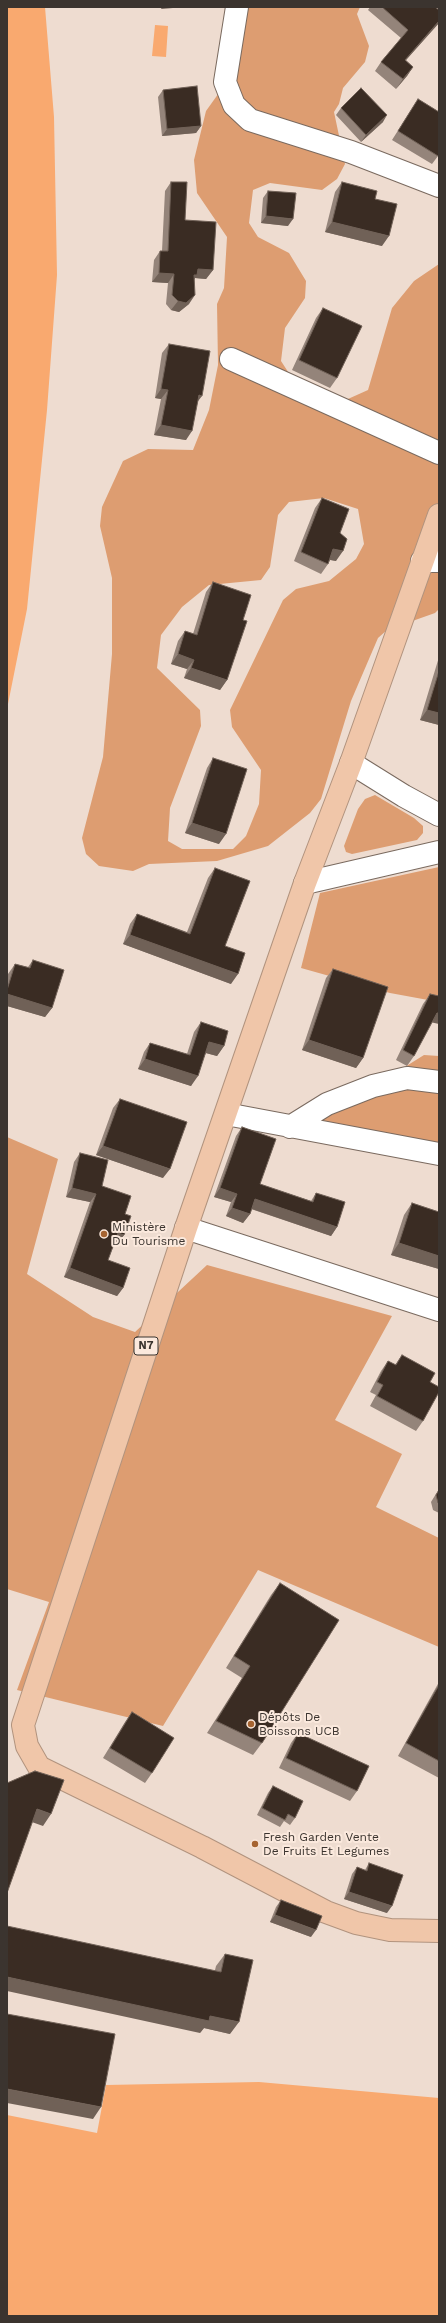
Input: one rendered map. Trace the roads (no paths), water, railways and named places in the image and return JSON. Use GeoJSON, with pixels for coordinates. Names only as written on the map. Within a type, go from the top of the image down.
{"type":"FeatureCollection","features":[{"type":"Feature","properties":{"kind":"highway","name":"N7"},"geometry":{"type":"LineString","coordinates":[[439,515],[431,561],[305,883],[186,1228],[23,1725],[27,1746],[39,1767],[202,1847],[326,1912],[356,1923],[390,1930],[439,1931]]}},
{"type":"Feature","properties":{"kind":"street"},"geometry":{"type":"LineString","coordinates":[[237,7],[225,82],[234,105],[250,120],[351,152],[439,186]]}},
{"type":"Feature","properties":{"kind":"street"},"geometry":{"type":"LineString","coordinates":[[231,359],[439,453]]}},
{"type":"Feature","properties":{"kind":"street"},"geometry":{"type":"LineString","coordinates":[[351,763],[404,796],[439,815]]}},
{"type":"Feature","properties":{"kind":"street"},"geometry":{"type":"LineString","coordinates":[[305,883],[439,852]]}},
{"type":"Feature","properties":{"kind":"street"},"geometry":{"type":"LineString","coordinates":[[290,1127],[328,1104],[373,1086],[407,1078],[439,1082]]}},
{"type":"Feature","properties":{"kind":"street"},"geometry":{"type":"LineString","coordinates":[[226,1114],[439,1154]]}},
{"type":"Feature","properties":{"kind":"street"},"geometry":{"type":"LineString","coordinates":[[186,1228],[439,1310]]}},
{"type":"Feature","properties":{"kind":"place","name":"Ministère Du Tourisme"},"geometry":{"type":"Point","coordinates":[104,1234]}},
{"type":"Feature","properties":{"kind":"place","name":"Dépôts De Boissons UCB"},"geometry":{"type":"Point","coordinates":[251,1724]}},
{"type":"Feature","properties":{"kind":"place","name":"Fresh Garden Vente De Fruits Et Legumes"},"geometry":{"type":"Point","coordinates":[255,1844]}}]}
